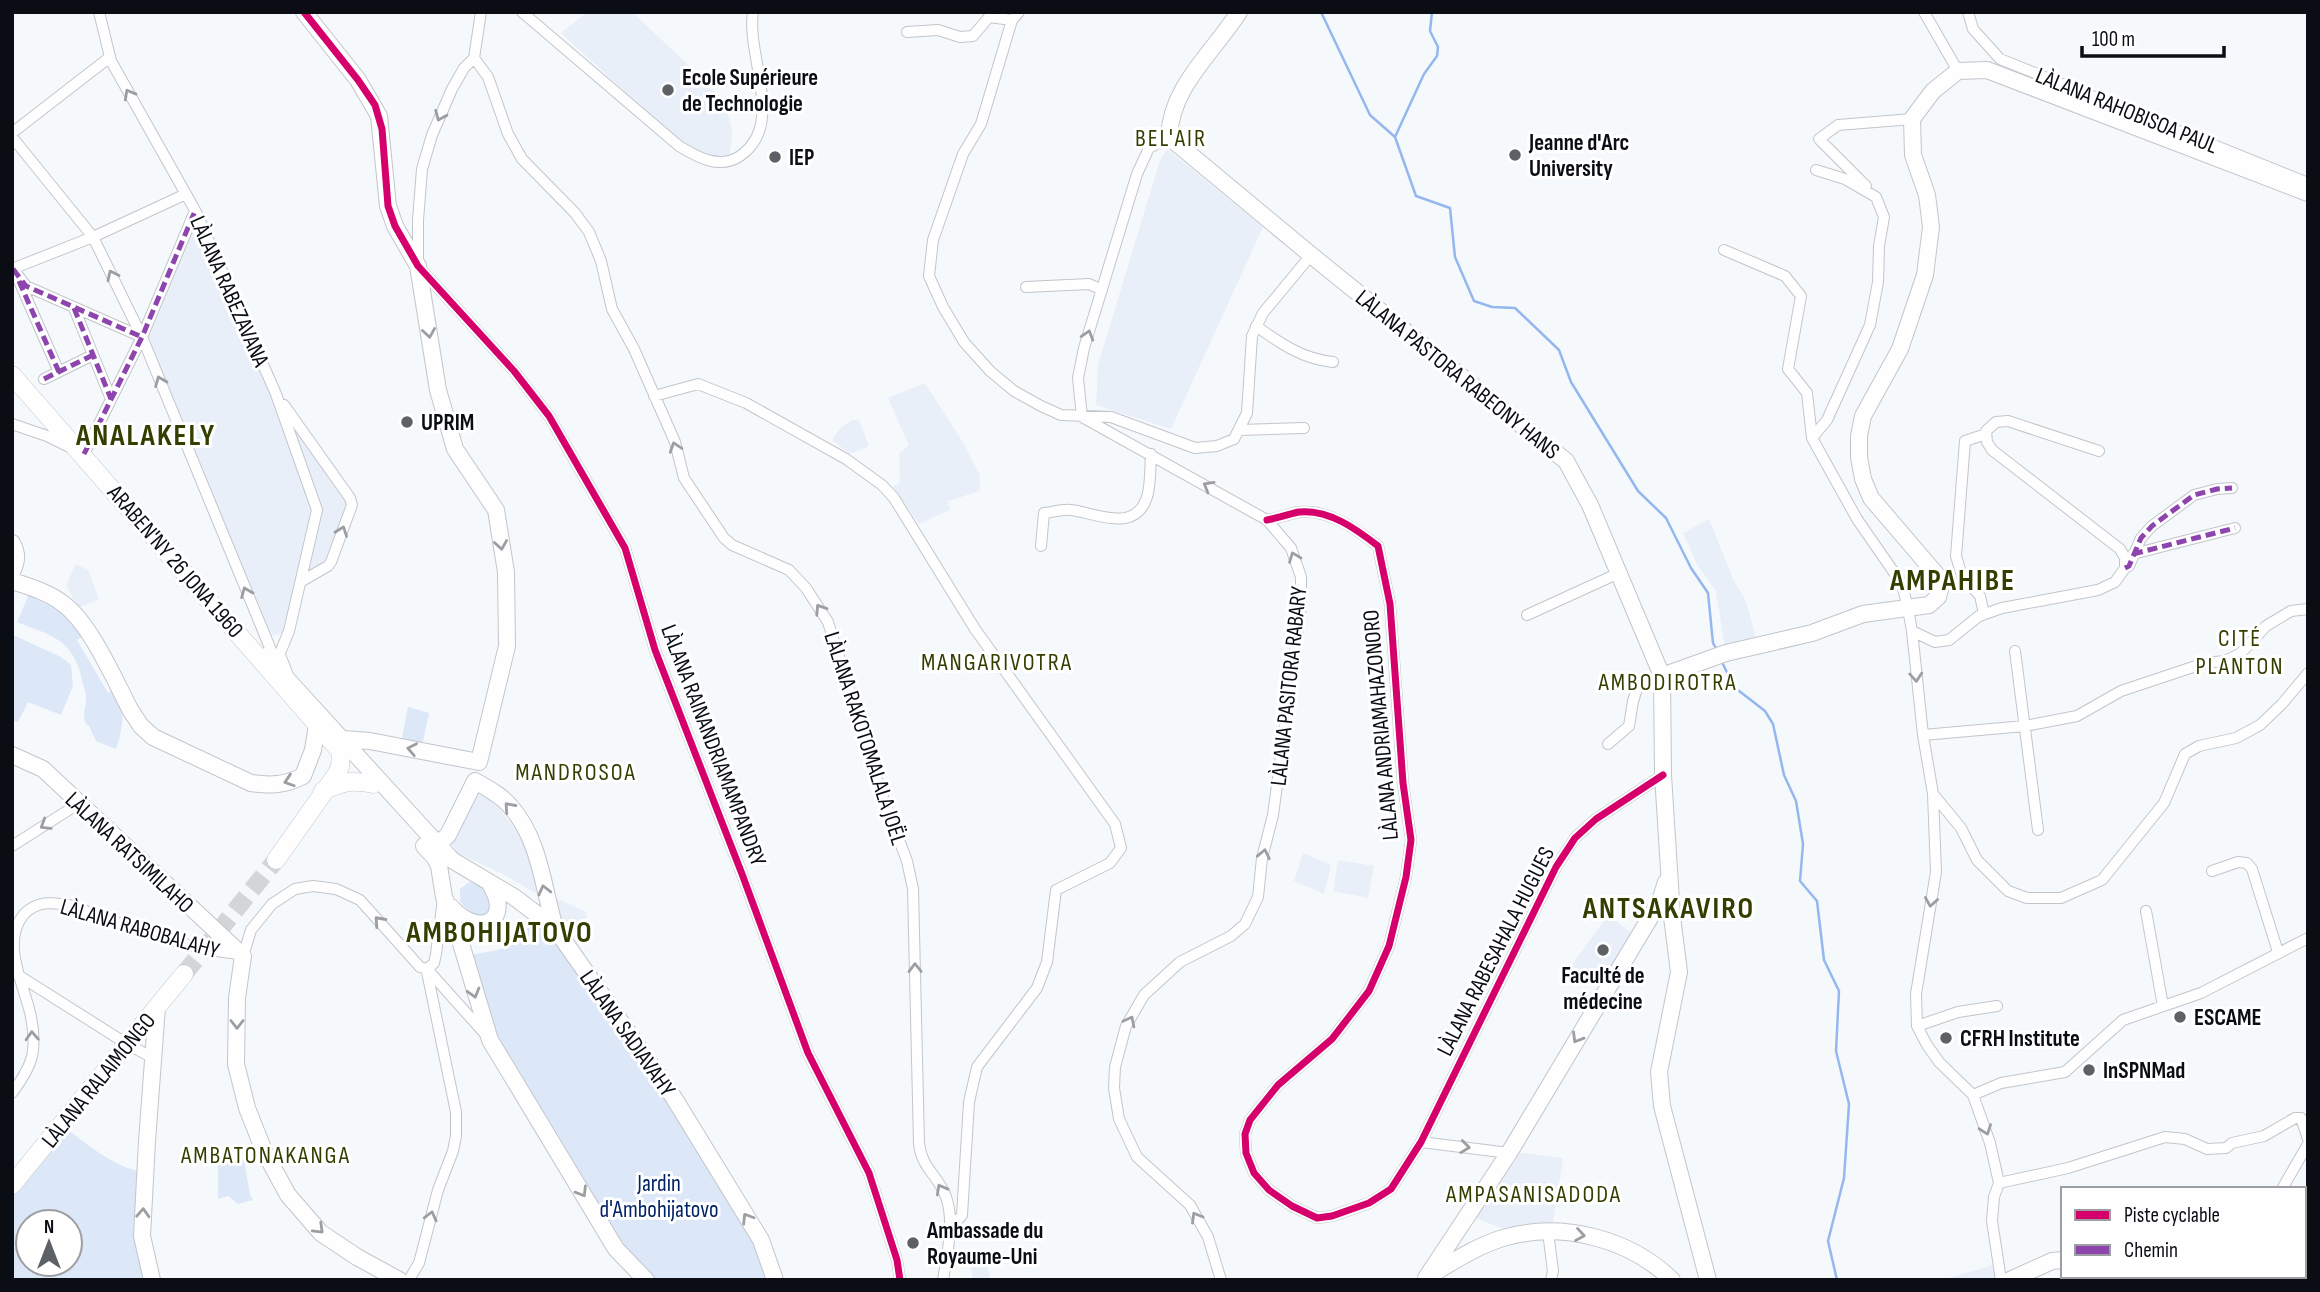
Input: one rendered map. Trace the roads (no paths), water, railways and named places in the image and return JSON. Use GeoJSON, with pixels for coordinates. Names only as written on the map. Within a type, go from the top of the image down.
{"type":"FeatureCollection","features":[{"type":"Feature","properties":{"kind":"main road"},"geometry":{"type":"LineString","coordinates":[[304,12],[375,105],[382,129],[388,206],[395,226],[418,266],[441,402],[455,449],[496,510],[506,572],[507,646],[480,762],[370,741],[342,746]]}},
{"type":"Feature","properties":{"kind":"main road"},"geometry":{"type":"LineString","coordinates":[[1168,137],[1175,104],[1184,86],[1238,12]]}},
{"type":"Feature","properties":{"kind":"main road"},"geometry":{"type":"LineString","coordinates":[[1708,1280],[1662,1106],[1659,1072],[1685,951],[1676,919],[1669,855],[1663,775],[1662,676],[1719,656],[1812,633],[1863,614],[1929,605],[1938,597],[1942,581],[1871,498],[1863,479],[1859,457],[1858,436],[1863,416],[1900,349],[1925,275],[1931,227],[1927,195],[1913,155],[1912,119],[1933,90],[1958,71],[1987,71],[2308,193]]}},
{"type":"Feature","properties":{"kind":"main road","name":"LÀLANA PASTORA RABEONY HANS"},"geometry":{"type":"LineString","coordinates":[[1168,137],[1566,461],[1590,505],[1662,676]]}},
{"type":"Feature","properties":{"kind":"main road","name":"ARABEN'NY 26 JONA 1960"},"geometry":{"type":"LineString","coordinates":[[12,374],[272,659],[283,686],[317,725],[342,746]]}},
{"type":"Feature","properties":{"kind":"main road"},"geometry":{"type":"LineString","coordinates":[[12,543],[17,562],[12,572]]}},
{"type":"Feature","properties":{"kind":"main road"},"geometry":{"type":"LineString","coordinates":[[12,581],[50,594],[80,619],[131,711],[153,737],[251,783],[268,786],[288,784],[303,776],[313,750],[317,725]]}},
{"type":"Feature","properties":{"kind":"main road"},"geometry":{"type":"LineString","coordinates":[[272,659],[373,784],[436,851],[444,897],[456,927],[490,1040],[616,1249],[646,1280]]}},
{"type":"Feature","properties":{"kind":"main road"},"geometry":{"type":"LineString","coordinates":[[276,860],[340,767],[342,746]]}},
{"type":"Feature","properties":{"kind":"main road","name":"LÀLANA SADIAVAHY"},"geometry":{"type":"LineString","coordinates":[[342,746],[436,851],[517,899],[555,928],[674,1098],[761,1240],[775,1280]]}},
{"type":"Feature","properties":{"kind":"main road","name":"LÀLANA RATSIMILAHO"},"geometry":{"type":"LineString","coordinates":[[12,755],[43,769],[242,955]]}},
{"type":"Feature","properties":{"kind":"main road"},"geometry":{"type":"LineString","coordinates":[[323,791],[354,780],[373,784]]}},
{"type":"Feature","properties":{"kind":"main road"},"geometry":{"type":"LineString","coordinates":[[436,851],[448,835],[475,781],[493,792],[511,806],[533,843],[555,928]]}},
{"type":"Feature","properties":{"kind":"main road"},"geometry":{"type":"LineString","coordinates":[[1425,1279],[1509,1153],[1651,917],[1664,890],[1669,855]]}},
{"type":"Feature","properties":{"kind":"main road"},"geometry":{"type":"LineString","coordinates":[[444,897],[462,918],[472,923],[490,922],[495,919],[498,903],[497,894],[491,884]]}},
{"type":"Feature","properties":{"kind":"main road"},"geometry":{"type":"LineString","coordinates":[[1651,917],[1676,919]]}},
{"type":"Feature","properties":{"kind":"main road"},"geometry":{"type":"LineString","coordinates":[[242,955],[237,998],[236,1064],[247,1108],[264,1151],[288,1195],[321,1233],[399,1280]]}},
{"type":"Feature","properties":{"kind":"main road","name":"LÀLANA RALAIMONGO"},"geometry":{"type":"LineString","coordinates":[[12,1185],[184,974]]}},
{"type":"Feature","properties":{"kind":"main road"},"geometry":{"type":"LineString","coordinates":[[152,1280],[142,1236],[158,1007]]}},
{"type":"Feature","properties":{"kind":"main road"},"geometry":{"type":"LineString","coordinates":[[1425,1279],[1465,1254],[1504,1238],[1548,1232],[1581,1234],[1607,1241],[1659,1267],[1672,1280]]}},
{"type":"Feature","properties":{"kind":"main road"},"geometry":{"type":"LineString","coordinates":[[1451,1241],[1456,1251],[1465,1254]]}},
{"type":"Feature","properties":{"kind":"main road"},"geometry":{"type":"LineString","coordinates":[[2010,1280],[2052,1261],[2061,1260]]}},
{"type":"Feature","properties":{"kind":"street","name":"LÀLANA RABEZAVANA"},"geometry":{"type":"LineString","coordinates":[[99,12],[110,57],[195,211],[276,394],[317,510],[289,632],[272,659]]}},
{"type":"Feature","properties":{"kind":"street"},"geometry":{"type":"LineString","coordinates":[[418,266],[420,182],[426,152],[458,77],[474,58],[481,12]]}},
{"type":"Feature","properties":{"kind":"street"},"geometry":{"type":"LineString","coordinates":[[522,12],[679,146],[697,157],[724,162],[747,151],[756,141],[761,127],[753,12]]}},
{"type":"Feature","properties":{"kind":"street"},"geometry":{"type":"LineString","coordinates":[[1924,12],[1958,71]]}},
{"type":"Feature","properties":{"kind":"street","name":"LÀLANA RAHOBISOA PAUL"},"geometry":{"type":"LineString","coordinates":[[1968,12],[1973,29],[2000,59],[2308,183]]}},
{"type":"Feature","properties":{"kind":"street"},"geometry":{"type":"LineString","coordinates":[[907,32],[938,30],[960,37],[972,36],[989,17],[1016,16],[981,124],[963,154],[933,240],[929,276],[943,307],[964,342],[989,371],[1014,391],[1041,406],[1061,415],[1111,417],[1195,448],[1217,446],[1234,439],[1247,413],[1252,336],[1256,326],[1263,313],[1311,255]]}},
{"type":"Feature","properties":{"kind":"street"},"geometry":{"type":"LineString","coordinates":[[110,57],[12,135],[93,237],[142,337],[272,659]]}},
{"type":"Feature","properties":{"kind":"street","name":"LÀLANA RAKOTOMALALA JOËL"},"geometry":{"type":"LineString","coordinates":[[474,58],[488,77],[508,134],[522,159],[575,213],[589,232],[601,261],[612,309],[634,349],[675,442],[684,478],[724,538],[732,545],[789,570],[806,588],[828,622],[913,889],[920,1155],[946,1196],[949,1230],[943,1280]]}},
{"type":"Feature","properties":{"kind":"street"},"geometry":{"type":"LineString","coordinates":[[1812,438],[1827,420],[1870,325],[1878,282],[1884,217],[1876,197],[1819,139],[1838,125],[1912,119]]}},
{"type":"Feature","properties":{"kind":"street"},"geometry":{"type":"LineString","coordinates":[[1082,417],[1078,378],[1084,348],[1137,174],[1149,148],[1168,137]]}},
{"type":"Feature","properties":{"kind":"street"},"geometry":{"type":"LineString","coordinates":[[1816,170],[1845,179],[1876,197]]}},
{"type":"Feature","properties":{"kind":"street"},"geometry":{"type":"LineString","coordinates":[[13,269],[93,237],[186,194]]}},
{"type":"Feature","properties":{"kind":"street"},"geometry":{"type":"LineString","coordinates":[[12,424],[47,436],[84,454],[142,337],[195,211]]}},
{"type":"Feature","properties":{"kind":"street"},"geometry":{"type":"LineString","coordinates":[[1724,250],[1785,276],[1801,296],[1788,369],[1807,393],[1812,438],[1857,519],[1902,584],[1912,631],[1916,686],[1933,794],[1936,872],[1916,994],[1917,1026],[1939,1062],[1973,1096],[1990,1143],[1999,1183],[1994,1197],[1992,1222],[2001,1280]]}},
{"type":"Feature","properties":{"kind":"street","name":"LÀLANA RAINANDRIAMAMPANDRY"},"geometry":{"type":"LineString","coordinates":[[418,266],[514,371],[549,416],[625,548],[655,650],[747,886],[808,1053],[869,1173],[897,1259],[900,1280]]}},
{"type":"Feature","properties":{"kind":"street"},"geometry":{"type":"LineString","coordinates":[[13,269],[26,286],[142,337]]}},
{"type":"Feature","properties":{"kind":"street"},"geometry":{"type":"LineString","coordinates":[[13,269],[59,372]]}},
{"type":"Feature","properties":{"kind":"street"},"geometry":{"type":"LineString","coordinates":[[1026,287],[1088,284],[1102,290]]}},
{"type":"Feature","properties":{"kind":"street"},"geometry":{"type":"LineString","coordinates":[[74,308],[111,399]]}},
{"type":"Feature","properties":{"kind":"street"},"geometry":{"type":"LineString","coordinates":[[1256,326],[1295,352],[1315,360],[1333,362]]}},
{"type":"Feature","properties":{"kind":"street"},"geometry":{"type":"LineString","coordinates":[[44,380],[93,355]]}},
{"type":"Feature","properties":{"kind":"street"},"geometry":{"type":"LineString","coordinates":[[654,396],[698,384],[746,402],[846,458],[882,485],[894,498],[975,629],[1115,824],[1121,848],[1110,863],[1056,890],[1052,904],[1047,961],[1037,988],[977,1067],[968,1102],[962,1215],[949,1230]]}},
{"type":"Feature","properties":{"kind":"street"},"geometry":{"type":"LineString","coordinates":[[276,394],[350,498],[352,505],[331,562],[302,581]]}},
{"type":"Feature","properties":{"kind":"street","name":"LÀLANA PASITORA RABARY"},"geometry":{"type":"LineString","coordinates":[[1082,417],[1267,520],[1291,548],[1301,577],[1301,606],[1273,815],[1262,858],[1258,897],[1245,924],[1231,936],[1180,962],[1144,996],[1126,1026],[1115,1067],[1114,1088],[1119,1119],[1137,1157],[1190,1205],[1208,1237],[1221,1280]]}},
{"type":"Feature","properties":{"kind":"street"},"geometry":{"type":"LineString","coordinates":[[2099,451],[2008,421],[1996,422],[1986,430],[1987,442],[1992,450],[2120,549],[2125,558],[2125,568]]}},
{"type":"Feature","properties":{"kind":"street"},"geometry":{"type":"LineString","coordinates":[[1239,430],[1304,428]]}},
{"type":"Feature","properties":{"kind":"street"},"geometry":{"type":"LineString","coordinates":[[1984,614],[1980,596],[1962,576],[1956,556],[1965,441],[1986,435]]}},
{"type":"Feature","properties":{"kind":"street"},"geometry":{"type":"LineString","coordinates":[[1041,546],[1044,513],[1070,510],[1105,519],[1131,517],[1143,506],[1148,495],[1151,454]]}},
{"type":"Feature","properties":{"kind":"street"},"geometry":{"type":"LineString","coordinates":[[1912,631],[1935,642],[1949,640],[1984,614],[2002,608],[2098,590],[2115,582],[2129,566],[2141,538],[2152,526],[2194,495],[2232,488]]}},
{"type":"Feature","properties":{"kind":"street","name":"LÀLANA ANDRIAMAHAZONORO"},"geometry":{"type":"LineString","coordinates":[[1267,520],[1302,512],[1329,516],[1354,527],[1378,547],[1390,604],[1403,783],[1411,840],[1406,877],[1389,946],[1369,991],[1332,1039],[1278,1085],[1250,1120],[1245,1134],[1246,1153],[1254,1173],[1269,1190],[1292,1206],[1317,1218],[1332,1216],[1369,1203],[1391,1189],[1421,1142]]}},
{"type":"Feature","properties":{"kind":"street"},"geometry":{"type":"LineString","coordinates":[[2133,554],[2235,528]]}},
{"type":"Feature","properties":{"kind":"street"},"geometry":{"type":"LineString","coordinates":[[1527,615],[1619,573]]}},
{"type":"Feature","properties":{"kind":"street"},"geometry":{"type":"LineString","coordinates":[[1923,735],[2025,726],[2077,716],[2141,683],[2204,663],[2225,661],[2241,653],[2266,626],[2291,611],[2308,609]]}},
{"type":"Feature","properties":{"kind":"street"},"geometry":{"type":"LineString","coordinates":[[2015,651],[2038,830]]}},
{"type":"Feature","properties":{"kind":"street"},"geometry":{"type":"LineString","coordinates":[[1933,794],[1961,828],[1977,860],[2008,891],[2027,898],[2061,898],[2102,880],[2164,803],[2185,754],[2199,746],[2236,738],[2260,725],[2308,673]]}},
{"type":"Feature","properties":{"kind":"street"},"geometry":{"type":"LineString","coordinates":[[1608,744],[1629,726],[1638,685],[1662,676]]}},
{"type":"Feature","properties":{"kind":"street"},"geometry":{"type":"LineString","coordinates":[[475,781],[480,762]]}},
{"type":"Feature","properties":{"kind":"street","name":"LÀLANA RABESAHALA HUGUES"},"geometry":{"type":"LineString","coordinates":[[1421,1142],[1566,849],[1586,827],[1663,775]]}},
{"type":"Feature","properties":{"kind":"street"},"geometry":{"type":"LineString","coordinates":[[12,846],[78,804]]}},
{"type":"Feature","properties":{"kind":"street"},"geometry":{"type":"LineString","coordinates":[[2212,871],[2238,862],[2247,863],[2252,869],[2278,952]]}},
{"type":"Feature","properties":{"kind":"street"},"geometry":{"type":"LineString","coordinates":[[242,955],[251,930],[272,904],[295,889],[313,886],[337,889],[360,900],[490,1040]]}},
{"type":"Feature","properties":{"kind":"street"},"geometry":{"type":"LineString","coordinates":[[426,969],[434,963],[444,897]]}},
{"type":"Feature","properties":{"kind":"street","name":"LÀLANA RABOBALAHY"},"geometry":{"type":"LineString","coordinates":[[12,1093],[23,1079],[33,1052],[31,1018],[12,946],[20,919],[32,906],[52,902],[69,905],[178,942],[242,955]]}},
{"type":"Feature","properties":{"kind":"street"},"geometry":{"type":"LineString","coordinates":[[2146,911],[2163,1006]]}},
{"type":"Feature","properties":{"kind":"street"},"geometry":{"type":"LineString","coordinates":[[1973,1096],[2001,1083],[2065,1072],[2123,1020],[2201,993],[2308,938]]}},
{"type":"Feature","properties":{"kind":"street"},"geometry":{"type":"LineString","coordinates":[[409,1280],[419,1264],[438,1190],[456,1136],[456,1112],[426,969]]}},
{"type":"Feature","properties":{"kind":"street"},"geometry":{"type":"LineString","coordinates":[[18,975],[153,1058]]}},
{"type":"Feature","properties":{"kind":"street"},"geometry":{"type":"LineString","coordinates":[[1917,1026],[1958,1012],[1997,1006]]}},
{"type":"Feature","properties":{"kind":"street"},"geometry":{"type":"LineString","coordinates":[[1999,1183],[2068,1168],[2165,1137],[2185,1139],[2207,1149],[2226,1148],[2232,1143],[2264,1136],[2295,1118],[2301,1118],[2307,1145],[2283,1187]]}},
{"type":"Feature","properties":{"kind":"street"},"geometry":{"type":"LineString","coordinates":[[1421,1142],[1509,1153]]}},
{"type":"Feature","properties":{"kind":"street"},"geometry":{"type":"LineString","coordinates":[[1548,1232],[1553,1270],[1551,1280]]}},
{"type":"Feature","properties":{"kind":"waterway"},"geometry":{"type":"LineString","coordinates":[[1321,12],[1370,115],[1395,137],[1416,196],[1450,208],[1455,257],[1474,301],[1492,307],[1515,308],[1559,350],[1571,382],[1638,491],[1666,518],[1691,568],[1708,593],[1713,643],[1717,650]]}},
{"type":"Feature","properties":{"kind":"waterway"},"geometry":{"type":"LineString","coordinates":[[1395,137],[1424,74],[1437,56],[1438,47],[1430,31],[1432,12]]}},
{"type":"Feature","properties":{"kind":"waterway"},"geometry":{"type":"LineString","coordinates":[[1721,660],[1734,687],[1765,711],[1773,724],[1784,775],[1796,801],[1803,844],[1800,881],[1817,901],[1824,960],[1839,991],[1836,1051],[1849,1104],[1844,1178],[1828,1241],[1837,1280]]}},
{"type":"Feature","properties":{"kind":"tunnel"},"geometry":{"type":"LineString","coordinates":[[184,974],[276,860]]}},
{"type":"Feature","properties":{"kind":"place","name":"Ecole Supérieure de Technologie"},"geometry":{"type":"Point","coordinates":[668,90]}},
{"type":"Feature","properties":{"kind":"place","name":"Jeanne d'Arc University"},"geometry":{"type":"Point","coordinates":[1515,155]}},
{"type":"Feature","properties":{"kind":"place","name":"IEP"},"geometry":{"type":"Point","coordinates":[775,157]}},
{"type":"Feature","properties":{"kind":"place","name":"UPRIM"},"geometry":{"type":"Point","coordinates":[407,422]}},
{"type":"Feature","properties":{"kind":"place","name":"Faculté de médecine"},"geometry":{"type":"Point","coordinates":[1603,950]}},
{"type":"Feature","properties":{"kind":"place","name":"ESCAME"},"geometry":{"type":"Point","coordinates":[2180,1017]}},
{"type":"Feature","properties":{"kind":"place","name":"CFRH Institute"},"geometry":{"type":"Point","coordinates":[1946,1038]}},
{"type":"Feature","properties":{"kind":"place","name":"InSPNMad"},"geometry":{"type":"Point","coordinates":[2089,1070]}},
{"type":"Feature","properties":{"kind":"place","name":"Ambassade du Royaume-Uni"},"geometry":{"type":"Point","coordinates":[913,1243]}},
{"type":"Feature","properties":{"kind":"district","name":"BEL'AIR"},"geometry":{"type":"Point","coordinates":[1171,138]}},
{"type":"Feature","properties":{"kind":"district","name":"ANALAKELY"},"geometry":{"type":"Point","coordinates":[146,435]}},
{"type":"Feature","properties":{"kind":"district","name":"AMPAHIBE"},"geometry":{"type":"Point","coordinates":[1953,580]}},
{"type":"Feature","properties":{"kind":"district","name":"CITÉ PLANTON"},"geometry":{"type":"Point","coordinates":[2240,652]}},
{"type":"Feature","properties":{"kind":"district","name":"MANGARIVOTRA"},"geometry":{"type":"Point","coordinates":[997,662]}},
{"type":"Feature","properties":{"kind":"district","name":"AMBODIROTRA"},"geometry":{"type":"Point","coordinates":[1668,682]}},
{"type":"Feature","properties":{"kind":"district","name":"MANDROSOA"},"geometry":{"type":"Point","coordinates":[576,772]}},
{"type":"Feature","properties":{"kind":"district","name":"ANTSAKAVIRO"},"geometry":{"type":"Point","coordinates":[1669,908]}},
{"type":"Feature","properties":{"kind":"district","name":"AMBOHIJATOVO"},"geometry":{"type":"Point","coordinates":[500,932]}},
{"type":"Feature","properties":{"kind":"district","name":"AMBATONAKANGA"},"geometry":{"type":"Point","coordinates":[266,1155]}},
{"type":"Feature","properties":{"kind":"district","name":"AMPASANISADODA"},"geometry":{"type":"Point","coordinates":[1534,1194]}},
{"type":"Feature","properties":{"kind":"park label","name":"Jardin d'Ambohijatovo"},"geometry":{"type":"Point","coordinates":[659,1196]}}]}
